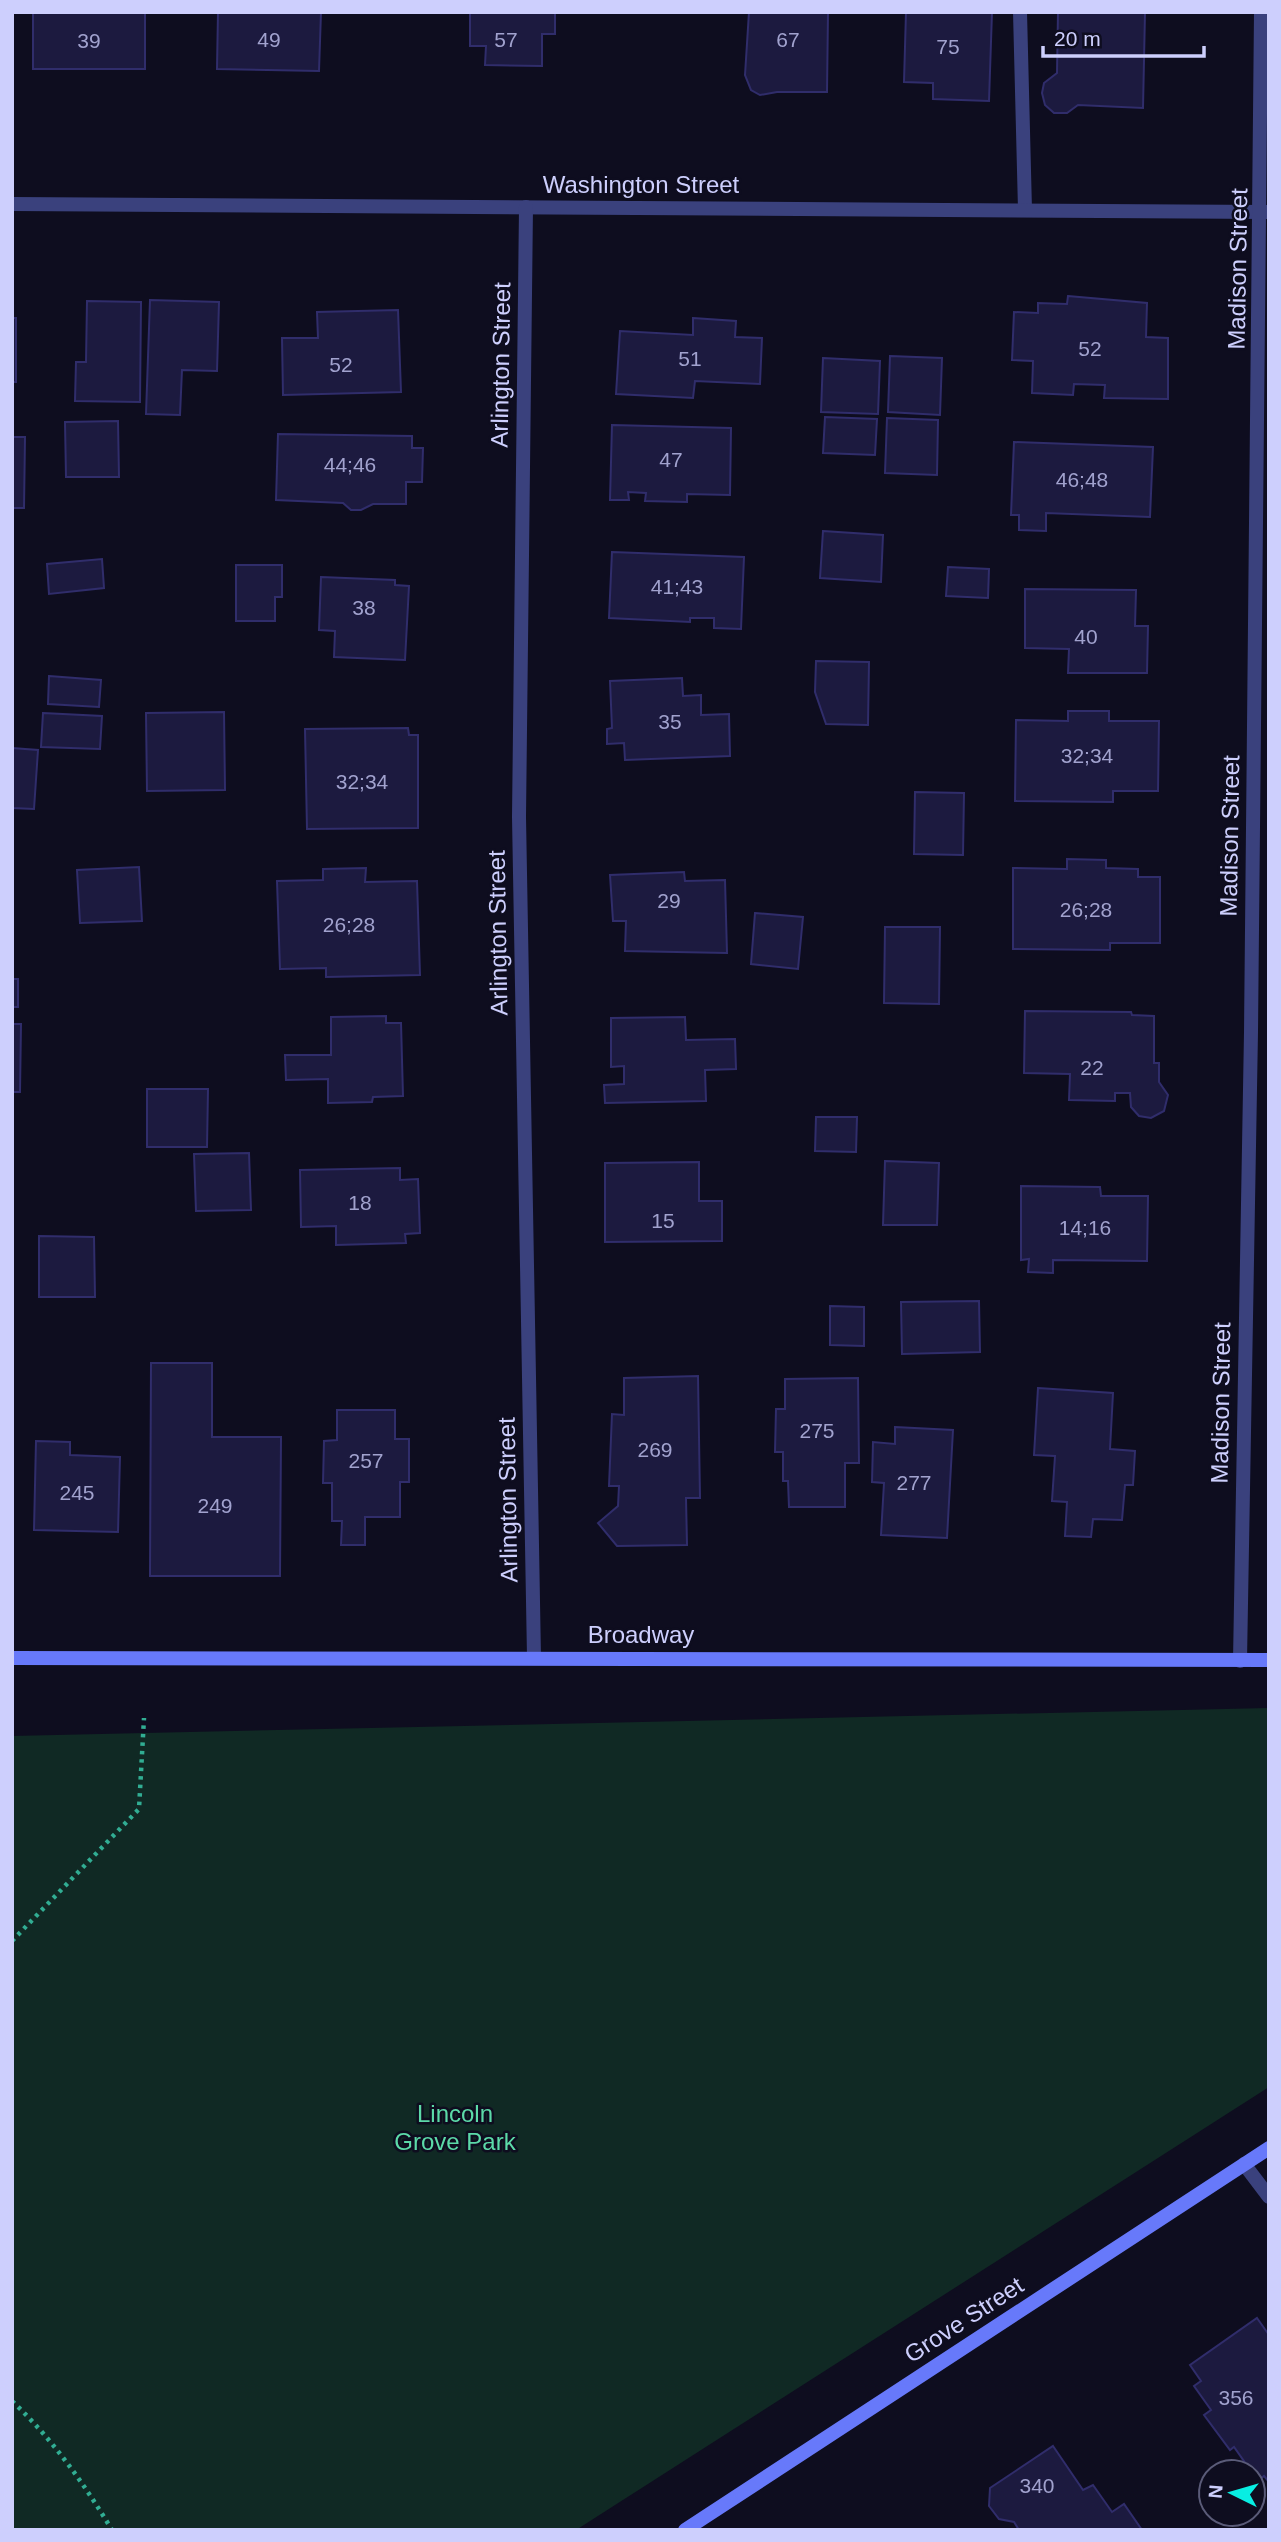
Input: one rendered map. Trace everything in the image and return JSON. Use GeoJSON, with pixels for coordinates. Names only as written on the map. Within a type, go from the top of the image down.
{"type":"FeatureCollection","features":[{"type":"Feature","properties":{"kind":"main road","name":"Broadway"},"geometry":{"type":"LineString","coordinates":[[12,1658],[1269,1660]]}},
{"type":"Feature","properties":{"kind":"main road","name":"Grove Street"},"geometry":{"type":"LineString","coordinates":[[685,2530],[1269,2148]]}},
{"type":"Feature","properties":{"kind":"street"},"geometry":{"type":"LineString","coordinates":[[1020,12],[1025,210]]}},
{"type":"Feature","properties":{"kind":"street","name":"Madison Street"},"geometry":{"type":"LineString","coordinates":[[1240,1661],[1265,212],[1261,12]]}},
{"type":"Feature","properties":{"kind":"street","name":"Washington Street"},"geometry":{"type":"LineString","coordinates":[[12,205],[1265,212]]}},
{"type":"Feature","properties":{"kind":"street","name":"Arlington Street"},"geometry":{"type":"LineString","coordinates":[[526,207],[519,817],[534,1657]]}},
{"type":"Feature","properties":{"kind":"street"},"geometry":{"type":"LineString","coordinates":[[1244,2164],[1269,2197]]}},
{"type":"Feature","properties":{"kind":"path"},"geometry":{"type":"LineString","coordinates":[[12,1941],[139,1809],[144,1718]]}},
{"type":"Feature","properties":{"kind":"path"},"geometry":{"type":"LineString","coordinates":[[12,2402],[47,2434],[83,2480],[112,2530]]}},
{"type":"Feature","properties":{"kind":"green space","name":"Lincoln Grove Park"},"geometry":{"type":"Polygon","coordinates":[[[1269,1708],[1269,2087],[576,2530],[12,2530],[12,1736],[1269,1708]]]}},
{"type":"Feature","properties":{"kind":"building"},"geometry":{"type":"Polygon","coordinates":[[[33,12],[145,12],[145,69],[33,69],[33,12]]]}},
{"type":"Feature","properties":{"kind":"building"},"geometry":{"type":"Polygon","coordinates":[[[218,12],[321,12],[319,71],[217,69],[218,12]]]}},
{"type":"Feature","properties":{"kind":"building"},"geometry":{"type":"Polygon","coordinates":[[[470,12],[555,12],[555,34],[542,34],[542,66],[485,65],[486,46],[470,46],[470,12]]]}},
{"type":"Feature","properties":{"kind":"building"},"geometry":{"type":"Polygon","coordinates":[[[749,12],[828,12],[827,92],[777,92],[760,95],[751,90],[745,75],[749,12]]]}},
{"type":"Feature","properties":{"kind":"building"},"geometry":{"type":"Polygon","coordinates":[[[906,12],[992,12],[989,101],[933,99],[933,83],[904,82],[906,12]]]}},
{"type":"Feature","properties":{"kind":"building"},"geometry":{"type":"Polygon","coordinates":[[[1058,12],[1145,12],[1143,108],[1078,105],[1067,113],[1054,113],[1045,105],[1042,93],[1044,83],[1057,73],[1058,12]]]}},
{"type":"Feature","properties":{"kind":"building"},"geometry":{"type":"Polygon","coordinates":[[[1068,296],[1147,303],[1146,337],[1168,338],[1168,399],[1104,398],[1105,385],[1074,384],[1073,395],[1032,393],[1033,361],[1012,360],[1014,312],[1038,313],[1038,303],[1067,304],[1068,296]]]}},
{"type":"Feature","properties":{"kind":"building"},"geometry":{"type":"Polygon","coordinates":[[[150,300],[219,302],[217,371],[182,370],[180,415],[146,414],[150,300]]]}},
{"type":"Feature","properties":{"kind":"building"},"geometry":{"type":"Polygon","coordinates":[[[87,301],[141,302],[140,402],[75,401],[76,362],[86,362],[87,301]]]}},
{"type":"Feature","properties":{"kind":"building"},"geometry":{"type":"Polygon","coordinates":[[[398,310],[401,392],[283,395],[282,338],[318,338],[317,312],[398,310]]]}},
{"type":"Feature","properties":{"kind":"building"},"geometry":{"type":"Polygon","coordinates":[[[12,318],[16,318],[16,382],[12,382],[12,318]]]}},
{"type":"Feature","properties":{"kind":"building"},"geometry":{"type":"Polygon","coordinates":[[[693,318],[736,321],[735,337],[762,338],[760,384],[695,381],[693,398],[616,394],[620,331],[693,335],[693,318]]]}},
{"type":"Feature","properties":{"kind":"building"},"geometry":{"type":"Polygon","coordinates":[[[890,356],[942,358],[940,415],[888,412],[890,356]]]}},
{"type":"Feature","properties":{"kind":"building"},"geometry":{"type":"Polygon","coordinates":[[[823,358],[880,361],[878,414],[821,412],[823,358]]]}},
{"type":"Feature","properties":{"kind":"building"},"geometry":{"type":"Polygon","coordinates":[[[825,417],[877,419],[875,455],[823,453],[825,417]]]}},
{"type":"Feature","properties":{"kind":"building"},"geometry":{"type":"Polygon","coordinates":[[[887,418],[938,420],[937,475],[885,473],[887,418]]]}},
{"type":"Feature","properties":{"kind":"building"},"geometry":{"type":"Polygon","coordinates":[[[118,421],[119,477],[66,477],[65,422],[118,421]]]}},
{"type":"Feature","properties":{"kind":"building"},"geometry":{"type":"Polygon","coordinates":[[[612,425],[731,428],[730,495],[687,494],[687,502],[645,501],[646,493],[628,492],[629,500],[610,500],[612,425]]]}},
{"type":"Feature","properties":{"kind":"building"},"geometry":{"type":"Polygon","coordinates":[[[278,434],[412,436],[412,448],[423,448],[422,482],[406,482],[406,504],[373,504],[361,510],[351,510],[343,503],[276,500],[278,434]]]}},
{"type":"Feature","properties":{"kind":"building"},"geometry":{"type":"Polygon","coordinates":[[[12,437],[25,437],[24,508],[12,508],[12,437]]]}},
{"type":"Feature","properties":{"kind":"building"},"geometry":{"type":"Polygon","coordinates":[[[1014,442],[1153,447],[1150,517],[1046,513],[1046,531],[1019,530],[1019,515],[1011,515],[1014,442]]]}},
{"type":"Feature","properties":{"kind":"building"},"geometry":{"type":"Polygon","coordinates":[[[823,531],[883,535],[881,582],[820,578],[823,531]]]}},
{"type":"Feature","properties":{"kind":"building"},"geometry":{"type":"Polygon","coordinates":[[[612,552],[744,557],[741,629],[714,628],[714,618],[690,618],[690,622],[609,618],[612,552]]]}},
{"type":"Feature","properties":{"kind":"building"},"geometry":{"type":"Polygon","coordinates":[[[102,559],[104,588],[49,594],[47,564],[102,559]]]}},
{"type":"Feature","properties":{"kind":"building"},"geometry":{"type":"Polygon","coordinates":[[[236,565],[282,565],[282,597],[275,597],[275,621],[236,621],[236,565]]]}},
{"type":"Feature","properties":{"kind":"building"},"geometry":{"type":"Polygon","coordinates":[[[948,567],[989,569],[988,598],[946,596],[948,567]]]}},
{"type":"Feature","properties":{"kind":"building"},"geometry":{"type":"Polygon","coordinates":[[[321,577],[395,580],[395,585],[409,586],[405,660],[334,657],[335,631],[319,630],[321,577]]]}},
{"type":"Feature","properties":{"kind":"building"},"geometry":{"type":"Polygon","coordinates":[[[1025,589],[1136,590],[1135,626],[1148,626],[1147,673],[1068,673],[1069,649],[1025,648],[1025,589]]]}},
{"type":"Feature","properties":{"kind":"building"},"geometry":{"type":"Polygon","coordinates":[[[816,661],[869,662],[868,725],[826,724],[815,692],[816,661]]]}},
{"type":"Feature","properties":{"kind":"building"},"geometry":{"type":"Polygon","coordinates":[[[49,676],[101,680],[99,707],[48,704],[49,676]]]}},
{"type":"Feature","properties":{"kind":"building"},"geometry":{"type":"Polygon","coordinates":[[[682,678],[683,696],[701,695],[701,715],[729,714],[730,756],[625,760],[624,743],[607,744],[607,729],[612,728],[610,681],[682,678]]]}},
{"type":"Feature","properties":{"kind":"building"},"geometry":{"type":"Polygon","coordinates":[[[1068,711],[1109,711],[1109,721],[1159,721],[1158,791],[1113,791],[1113,802],[1015,801],[1016,720],[1068,721],[1068,711]]]}},
{"type":"Feature","properties":{"kind":"building"},"geometry":{"type":"Polygon","coordinates":[[[224,712],[225,790],[147,791],[146,713],[224,712]]]}},
{"type":"Feature","properties":{"kind":"building"},"geometry":{"type":"Polygon","coordinates":[[[43,713],[102,716],[100,749],[41,747],[43,713]]]}},
{"type":"Feature","properties":{"kind":"building"},"geometry":{"type":"Polygon","coordinates":[[[408,728],[409,735],[418,735],[418,828],[307,829],[305,729],[408,728]]]}},
{"type":"Feature","properties":{"kind":"building"},"geometry":{"type":"Polygon","coordinates":[[[12,748],[38,750],[34,809],[12,808],[12,748]]]}},
{"type":"Feature","properties":{"kind":"building"},"geometry":{"type":"Polygon","coordinates":[[[915,792],[964,793],[963,855],[914,854],[915,792]]]}},
{"type":"Feature","properties":{"kind":"building"},"geometry":{"type":"Polygon","coordinates":[[[1067,859],[1106,860],[1106,868],[1138,869],[1138,877],[1160,877],[1160,943],[1110,943],[1110,950],[1013,949],[1013,868],[1067,869],[1067,859]]]}},
{"type":"Feature","properties":{"kind":"building"},"geometry":{"type":"Polygon","coordinates":[[[139,867],[142,921],[80,923],[77,870],[139,867]]]}},
{"type":"Feature","properties":{"kind":"building"},"geometry":{"type":"Polygon","coordinates":[[[366,868],[365,882],[417,881],[420,975],[326,977],[326,968],[280,969],[277,881],[323,880],[323,869],[366,868]]]}},
{"type":"Feature","properties":{"kind":"building"},"geometry":{"type":"Polygon","coordinates":[[[684,872],[685,881],[725,880],[727,953],[625,951],[626,921],[613,921],[610,875],[684,872]]]}},
{"type":"Feature","properties":{"kind":"building"},"geometry":{"type":"Polygon","coordinates":[[[755,913],[803,917],[798,969],[751,964],[755,913]]]}},
{"type":"Feature","properties":{"kind":"building"},"geometry":{"type":"Polygon","coordinates":[[[885,927],[940,927],[939,1004],[884,1003],[885,927]]]}},
{"type":"Feature","properties":{"kind":"building"},"geometry":{"type":"Polygon","coordinates":[[[12,979],[18,979],[18,1007],[12,1007],[12,979]]]}},
{"type":"Feature","properties":{"kind":"building"},"geometry":{"type":"Polygon","coordinates":[[[1025,1011],[1131,1012],[1132,1015],[1154,1016],[1154,1063],[1159,1063],[1159,1082],[1168,1095],[1164,1111],[1151,1118],[1139,1116],[1131,1107],[1130,1093],[1115,1093],[1115,1101],[1069,1100],[1070,1074],[1024,1073],[1025,1011]]]}},
{"type":"Feature","properties":{"kind":"building"},"geometry":{"type":"Polygon","coordinates":[[[386,1016],[386,1023],[401,1023],[403,1096],[373,1097],[372,1102],[328,1103],[328,1079],[286,1080],[285,1055],[331,1055],[331,1017],[386,1016]]]}},
{"type":"Feature","properties":{"kind":"building"},"geometry":{"type":"Polygon","coordinates":[[[685,1017],[686,1040],[735,1039],[736,1069],[705,1070],[706,1101],[605,1103],[604,1085],[624,1084],[624,1066],[611,1067],[611,1018],[685,1017]]]}},
{"type":"Feature","properties":{"kind":"building"},"geometry":{"type":"Polygon","coordinates":[[[12,1024],[21,1024],[20,1092],[12,1092],[12,1024]]]}},
{"type":"Feature","properties":{"kind":"building"},"geometry":{"type":"Polygon","coordinates":[[[147,1089],[208,1089],[207,1147],[147,1147],[147,1089]]]}},
{"type":"Feature","properties":{"kind":"building"},"geometry":{"type":"Polygon","coordinates":[[[816,1117],[857,1117],[856,1152],[815,1151],[816,1117]]]}},
{"type":"Feature","properties":{"kind":"building"},"geometry":{"type":"Polygon","coordinates":[[[249,1153],[251,1210],[196,1211],[194,1154],[249,1153]]]}},
{"type":"Feature","properties":{"kind":"building"},"geometry":{"type":"Polygon","coordinates":[[[885,1161],[939,1163],[937,1225],[883,1225],[885,1161]]]}},
{"type":"Feature","properties":{"kind":"building"},"geometry":{"type":"Polygon","coordinates":[[[699,1162],[699,1201],[722,1201],[722,1241],[605,1242],[605,1163],[699,1162]]]}},
{"type":"Feature","properties":{"kind":"building"},"geometry":{"type":"Polygon","coordinates":[[[400,1168],[400,1180],[418,1179],[420,1233],[405,1234],[406,1243],[336,1245],[336,1226],[301,1227],[300,1170],[400,1168]]]}},
{"type":"Feature","properties":{"kind":"building"},"geometry":{"type":"Polygon","coordinates":[[[1021,1186],[1100,1187],[1101,1196],[1148,1196],[1147,1261],[1053,1260],[1053,1273],[1028,1272],[1029,1259],[1021,1260],[1021,1186]]]}},
{"type":"Feature","properties":{"kind":"building"},"geometry":{"type":"Polygon","coordinates":[[[39,1236],[94,1237],[95,1297],[39,1297],[39,1236]]]}},
{"type":"Feature","properties":{"kind":"building"},"geometry":{"type":"Polygon","coordinates":[[[979,1301],[980,1352],[902,1354],[901,1302],[979,1301]]]}},
{"type":"Feature","properties":{"kind":"building"},"geometry":{"type":"Polygon","coordinates":[[[830,1306],[864,1307],[864,1346],[830,1345],[830,1306]]]}},
{"type":"Feature","properties":{"kind":"building"},"geometry":{"type":"Polygon","coordinates":[[[151,1363],[212,1363],[212,1437],[281,1437],[280,1576],[150,1576],[151,1363]]]}},
{"type":"Feature","properties":{"kind":"building"},"geometry":{"type":"Polygon","coordinates":[[[698,1376],[700,1498],[686,1498],[687,1545],[617,1546],[598,1523],[618,1506],[619,1486],[609,1486],[612,1414],[624,1415],[624,1378],[698,1376]]]}},
{"type":"Feature","properties":{"kind":"building"},"geometry":{"type":"Polygon","coordinates":[[[858,1378],[859,1463],[845,1463],[845,1507],[789,1507],[788,1481],[783,1481],[783,1452],[775,1452],[776,1409],[785,1409],[785,1379],[858,1378]]]}},
{"type":"Feature","properties":{"kind":"building"},"geometry":{"type":"Polygon","coordinates":[[[1038,1388],[1113,1393],[1110,1449],[1135,1451],[1133,1485],[1125,1485],[1122,1520],[1093,1519],[1091,1537],[1065,1536],[1067,1502],[1052,1501],[1055,1456],[1034,1455],[1038,1388]]]}},
{"type":"Feature","properties":{"kind":"building"},"geometry":{"type":"Polygon","coordinates":[[[337,1410],[395,1410],[395,1439],[409,1439],[409,1482],[400,1482],[400,1517],[365,1517],[365,1545],[341,1545],[342,1521],[332,1521],[332,1483],[323,1483],[324,1441],[337,1440],[337,1410]]]}},
{"type":"Feature","properties":{"kind":"building"},"geometry":{"type":"Polygon","coordinates":[[[895,1427],[953,1430],[947,1538],[881,1535],[884,1483],[872,1482],[873,1442],[895,1444],[895,1427]]]}},
{"type":"Feature","properties":{"kind":"building"},"geometry":{"type":"Polygon","coordinates":[[[36,1441],[70,1442],[70,1455],[120,1457],[118,1532],[34,1530],[36,1441]]]}},
{"type":"Feature","properties":{"kind":"building"},"geometry":{"type":"Polygon","coordinates":[[[1257,2318],[1269,2335],[1269,2482],[1267,2458],[1242,2458],[1234,2447],[1230,2450],[1204,2415],[1211,2410],[1194,2386],[1201,2381],[1190,2365],[1257,2318]]]}},
{"type":"Feature","properties":{"kind":"building"},"geometry":{"type":"Polygon","coordinates":[[[1053,2446],[1083,2490],[1093,2485],[1112,2512],[1124,2504],[1142,2530],[1019,2530],[1014,2522],[999,2519],[989,2506],[990,2488],[1053,2446]]]}}]}
